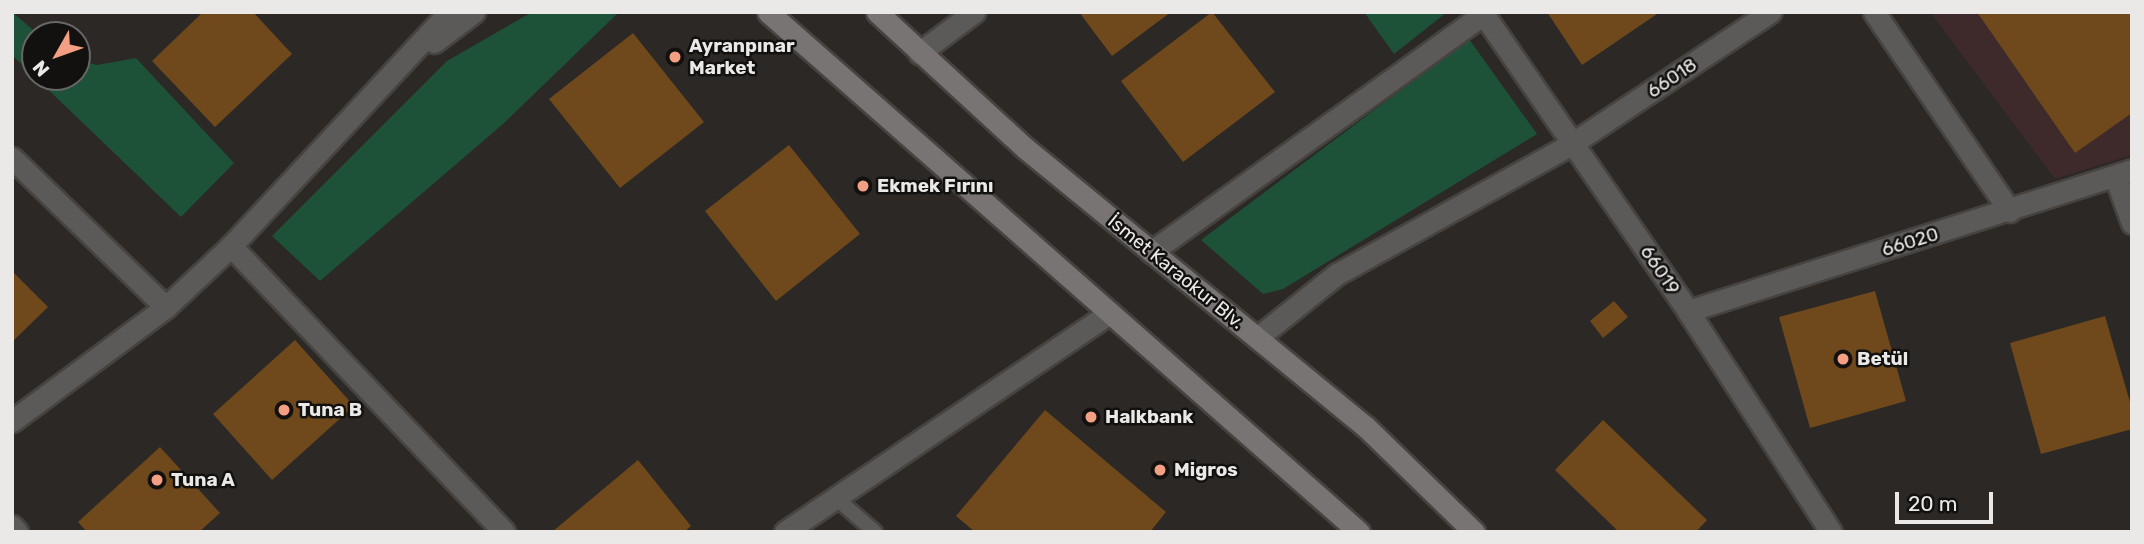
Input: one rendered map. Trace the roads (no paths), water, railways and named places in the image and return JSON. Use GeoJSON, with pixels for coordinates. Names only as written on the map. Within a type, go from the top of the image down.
{"type":"FeatureCollection","features":[{"type":"Feature","properties":{"kind":"main road"},"geometry":{"type":"LineString","coordinates":[[768,12],[1359,532]]}},
{"type":"Feature","properties":{"kind":"main road","name":"İsmet Karaokur Blv."},"geometry":{"type":"LineString","coordinates":[[877,12],[1025,148],[1366,427],[1474,532]]}},
{"type":"Feature","properties":{"kind":"street"},"geometry":{"type":"LineString","coordinates":[[12,421],[166,307],[231,246],[402,67],[449,12]]}},
{"type":"Feature","properties":{"kind":"street"},"geometry":{"type":"LineString","coordinates":[[402,67],[474,12]]}},
{"type":"Feature","properties":{"kind":"street"},"geometry":{"type":"LineString","coordinates":[[919,53],[974,12]]}},
{"type":"Feature","properties":{"kind":"street","name":"66018"},"geometry":{"type":"LineString","coordinates":[[1257,338],[1337,274],[1573,143],[1770,12]]}},
{"type":"Feature","properties":{"kind":"street"},"geometry":{"type":"LineString","coordinates":[[1874,12],[2010,211]]}},
{"type":"Feature","properties":{"kind":"street"},"geometry":{"type":"LineString","coordinates":[[1151,251],[1482,13]]}},
{"type":"Feature","properties":{"kind":"street","name":"66019"},"geometry":{"type":"LineString","coordinates":[[1482,13],[1688,311],[1831,532]]}},
{"type":"Feature","properties":{"kind":"street"},"geometry":{"type":"LineString","coordinates":[[12,158],[166,307]]}},
{"type":"Feature","properties":{"kind":"street"},"geometry":{"type":"LineString","coordinates":[[2123,173],[2132,223]]}},
{"type":"Feature","properties":{"kind":"street","name":"66020"},"geometry":{"type":"LineString","coordinates":[[1688,311],[2123,173]]}},
{"type":"Feature","properties":{"kind":"street"},"geometry":{"type":"LineString","coordinates":[[231,246],[504,532]]}},
{"type":"Feature","properties":{"kind":"street"},"geometry":{"type":"LineString","coordinates":[[785,532],[1110,313]]}},
{"type":"Feature","properties":{"kind":"street"},"geometry":{"type":"LineString","coordinates":[[12,526],[17,532]]}},
{"type":"Feature","properties":{"kind":"lane"},"geometry":{"type":"LineString","coordinates":[[836,498],[875,532]]}},
{"type":"Feature","properties":{"kind":"place","name":"Ayranpınar Market"},"geometry":{"type":"Point","coordinates":[675,57]}},
{"type":"Feature","properties":{"kind":"place","name":"Ekmek Fırını"},"geometry":{"type":"Point","coordinates":[863,186]}},
{"type":"Feature","properties":{"kind":"place","name":"Betül"},"geometry":{"type":"Point","coordinates":[1843,359]}},
{"type":"Feature","properties":{"kind":"place","name":"Tuna B"},"geometry":{"type":"Point","coordinates":[284,410]}},
{"type":"Feature","properties":{"kind":"place","name":"Halkbank"},"geometry":{"type":"Point","coordinates":[1091,417]}},
{"type":"Feature","properties":{"kind":"place","name":"Migros"},"geometry":{"type":"Point","coordinates":[1160,470]}},
{"type":"Feature","properties":{"kind":"place","name":"Tuna A"},"geometry":{"type":"Point","coordinates":[157,480]}}]}
